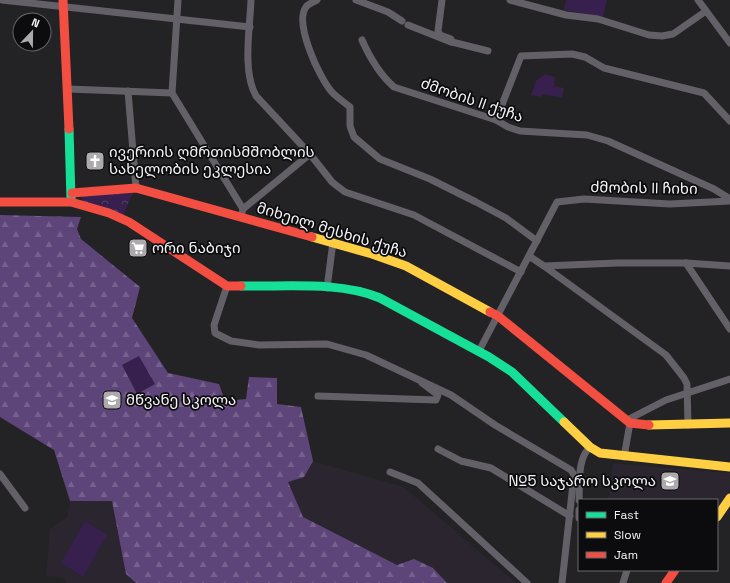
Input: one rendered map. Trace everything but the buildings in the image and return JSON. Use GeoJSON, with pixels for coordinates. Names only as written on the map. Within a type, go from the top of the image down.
{"type":"FeatureCollection","features":[{"type":"Feature","properties":{"kind":"street"},"geometry":{"type":"LineString","coordinates":[[2,0],[63,3],[250,27]]}},
{"type":"Feature","properties":{"kind":"street"},"geometry":{"type":"LineString","coordinates":[[178,0],[172,93],[242,213],[310,154]]}},
{"type":"Feature","properties":{"kind":"street"},"geometry":{"type":"LineString","coordinates":[[252,0],[248,66],[251,87],[256,96],[310,154],[332,182],[345,192],[414,215],[521,272]]}},
{"type":"Feature","properties":{"kind":"street"},"geometry":{"type":"LineString","coordinates":[[317,0],[306,7],[304,12],[306,37],[312,58],[323,79],[331,91],[350,107],[350,126],[354,137],[380,158],[430,179],[476,202],[506,218],[537,241],[479,351]]}},
{"type":"Feature","properties":{"kind":"street"},"geometry":{"type":"LineString","coordinates":[[356,0],[388,12],[405,23],[447,42],[488,51]]}},
{"type":"Feature","properties":{"kind":"street"},"geometry":{"type":"LineString","coordinates":[[442,0],[438,31],[440,34],[452,39],[452,42]]}},
{"type":"Feature","properties":{"kind":"street"},"geometry":{"type":"LineString","coordinates":[[510,0],[566,14],[598,19],[649,35],[662,36],[673,34],[706,11]]}},
{"type":"Feature","properties":{"kind":"street"},"geometry":{"type":"LineString","coordinates":[[698,0],[730,43]]}},
{"type":"Feature","properties":{"kind":"street"},"geometry":{"type":"LineString","coordinates":[[63,3],[72,198]]}},
{"type":"Feature","properties":{"kind":"street","name":"ძმობის II ქუჩა"},"geometry":{"type":"LineString","coordinates":[[362,40],[377,68],[384,78],[394,87],[496,120],[508,127],[520,131],[587,135],[608,141],[714,189],[730,200]]}},
{"type":"Feature","properties":{"kind":"street"},"geometry":{"type":"LineString","coordinates":[[496,120],[522,56],[572,54],[612,70],[704,93],[730,121]]}},
{"type":"Feature","properties":{"kind":"street"},"geometry":{"type":"LineString","coordinates":[[68,89],[172,93]]}},
{"type":"Feature","properties":{"kind":"street"},"geometry":{"type":"LineString","coordinates":[[128,91],[136,188]]}},
{"type":"Feature","properties":{"kind":"street","name":"მიხეილ მესხის ქუჩა"},"geometry":{"type":"LineString","coordinates":[[72,198],[136,188],[242,213],[406,266],[498,316],[628,422]]}},
{"type":"Feature","properties":{"kind":"street"},"geometry":{"type":"LineString","coordinates":[[0,202],[72,198],[129,222],[227,286],[355,289],[380,298],[479,351],[512,372],[590,447],[600,453],[624,457],[730,467]]}},
{"type":"Feature","properties":{"kind":"street","name":"ძმობის II ჩიხი"},"geometry":{"type":"LineString","coordinates":[[537,241],[557,202],[584,199],[670,204],[730,200]]}},
{"type":"Feature","properties":{"kind":"street"},"geometry":{"type":"LineString","coordinates":[[327,288],[333,242]]}},
{"type":"Feature","properties":{"kind":"street"},"geometry":{"type":"LineString","coordinates":[[529,256],[666,355],[684,378],[687,392],[688,425]]}},
{"type":"Feature","properties":{"kind":"street"},"geometry":{"type":"LineString","coordinates":[[544,266],[617,263],[686,263],[730,266]]}},
{"type":"Feature","properties":{"kind":"street"},"geometry":{"type":"LineString","coordinates":[[686,263],[730,329]]}},
{"type":"Feature","properties":{"kind":"street"},"geometry":{"type":"LineString","coordinates":[[227,286],[214,325],[215,333],[220,336],[231,341],[259,345],[327,344],[366,355],[418,378],[451,395],[495,425],[571,470],[574,475],[562,583]]}},
{"type":"Feature","properties":{"kind":"street"},"geometry":{"type":"LineString","coordinates":[[318,396],[436,400],[438,395],[431,392],[418,378]]}},
{"type":"Feature","properties":{"kind":"street"},"geometry":{"type":"LineString","coordinates":[[624,457],[628,422],[651,406],[687,392],[730,379]]}},
{"type":"Feature","properties":{"kind":"street"},"geometry":{"type":"LineString","coordinates":[[628,422],[648,425],[730,423]]}},
{"type":"Feature","properties":{"kind":"street"},"geometry":{"type":"LineString","coordinates":[[580,499],[581,465],[584,453],[590,447]]}},
{"type":"Feature","properties":{"kind":"street"},"geometry":{"type":"LineString","coordinates":[[438,449],[461,461],[491,468],[570,516]]}},
{"type":"Feature","properties":{"kind":"street"},"geometry":{"type":"LineString","coordinates":[[390,472],[418,483],[527,583]]}},
{"type":"Feature","properties":{"kind":"street"},"geometry":{"type":"LineString","coordinates":[[0,474],[25,508]]}},
{"type":"Feature","properties":{"kind":"street"},"geometry":{"type":"LineString","coordinates":[[718,516],[730,498]]}},
{"type":"Feature","properties":{"kind":"street"},"geometry":{"type":"LineString","coordinates":[[623,583],[627,571]]}},
{"type":"Feature","properties":{"kind":"street"},"geometry":{"type":"LineString","coordinates":[[666,583],[674,571]]}},
{"type":"Feature","properties":{"kind":"shaded area","name":"მწვანე სკოლა"},"geometry":{"type":"Polygon","coordinates":[[[0,216],[81,217],[77,229],[81,239],[140,287],[132,318],[168,373],[219,384],[224,402],[246,399],[249,377],[277,378],[277,404],[301,407],[313,461],[404,487],[516,583],[66,583],[65,578],[46,576],[50,529],[67,517],[70,501],[54,450],[0,417],[0,216]]]}},
{"type":"Feature","properties":{"kind":"shaded area","name":"№5 საჯარო სკოლა"},"geometry":{"type":"Polygon","coordinates":[[[613,463],[730,473],[730,489],[718,508],[718,499],[608,499],[613,463]]]}},
{"type":"Feature","properties":{"kind":"green space"},"geometry":{"type":"Polygon","coordinates":[[[566,0],[607,0],[603,17],[564,10],[566,0]]]}},
{"type":"Feature","properties":{"kind":"green space"},"geometry":{"type":"Polygon","coordinates":[[[545,74],[555,77],[554,86],[564,88],[562,98],[542,94],[542,97],[531,95],[536,81],[545,74]]]}},
{"type":"Feature","properties":{"kind":"green space"},"geometry":{"type":"Polygon","coordinates":[[[133,192],[123,216],[81,203],[82,194],[133,192]]]}},
{"type":"Feature","properties":{"kind":"green space","name":"მწვანე სკოლა"},"geometry":{"type":"Polygon","coordinates":[[[0,215],[81,217],[77,229],[81,239],[140,287],[132,318],[168,373],[219,384],[225,401],[246,399],[249,377],[277,378],[277,404],[301,407],[313,461],[304,477],[288,482],[303,517],[397,565],[414,559],[433,568],[447,583],[136,583],[126,574],[112,501],[70,501],[54,450],[0,417],[0,215]]]}},
{"type":"Feature","properties":{"kind":"green space"},"geometry":{"type":"Polygon","coordinates":[[[139,356],[155,384],[137,394],[122,365],[139,356]]]}},
{"type":"Feature","properties":{"kind":"green space"},"geometry":{"type":"Polygon","coordinates":[[[85,521],[107,535],[83,577],[61,563],[85,521]]]}},
{"type":"Feature","properties":{"kind":"traffic: fast"},"geometry":{"type":"LineString","coordinates":[[69,129],[71,200]]}},
{"type":"Feature","properties":{"kind":"traffic: fast"},"geometry":{"type":"LineString","coordinates":[[241,286],[330,287],[348,289],[380,298],[489,357],[512,372],[564,422]]}},
{"type":"Feature","properties":{"kind":"traffic: slow"},"geometry":{"type":"LineString","coordinates":[[312,237],[372,254],[406,266],[490,312]]}},
{"type":"Feature","properties":{"kind":"traffic: slow"},"geometry":{"type":"LineString","coordinates":[[564,422],[590,447],[600,453],[730,467]]}},
{"type":"Feature","properties":{"kind":"traffic: slow"},"geometry":{"type":"LineString","coordinates":[[649,425],[730,423]]}},
{"type":"Feature","properties":{"kind":"traffic: slow"},"geometry":{"type":"LineString","coordinates":[[718,516],[730,498]]}},
{"type":"Feature","properties":{"kind":"traffic: jam"},"geometry":{"type":"LineString","coordinates":[[63,0],[69,129]]}},
{"type":"Feature","properties":{"kind":"traffic: jam"},"geometry":{"type":"LineString","coordinates":[[72,193],[136,188],[312,237]]}},
{"type":"Feature","properties":{"kind":"traffic: jam"},"geometry":{"type":"LineString","coordinates":[[0,202],[71,202],[109,213],[129,222],[227,286],[241,286]]}},
{"type":"Feature","properties":{"kind":"traffic: jam"},"geometry":{"type":"LineString","coordinates":[[490,312],[498,316],[630,423],[649,425]]}},
{"type":"Feature","properties":{"kind":"traffic: jam"},"geometry":{"type":"LineString","coordinates":[[666,583],[674,571]]}},
{"type":"Feature","properties":{"kind":"place","name":"ივერიის ღმრთისმშობლის სახელობის ეკლესია"},"geometry":{"type":"Point","coordinates":[95,161]}},
{"type":"Feature","properties":{"kind":"place","name":"ორი ნაბიჯი"},"geometry":{"type":"Point","coordinates":[138,248]}},
{"type":"Feature","properties":{"kind":"place","name":"მწვანე სკოლა"},"geometry":{"type":"Point","coordinates":[112,400]}},
{"type":"Feature","properties":{"kind":"place","name":"№5 საჯარო სკოლა"},"geometry":{"type":"Point","coordinates":[670,481]}}]}
